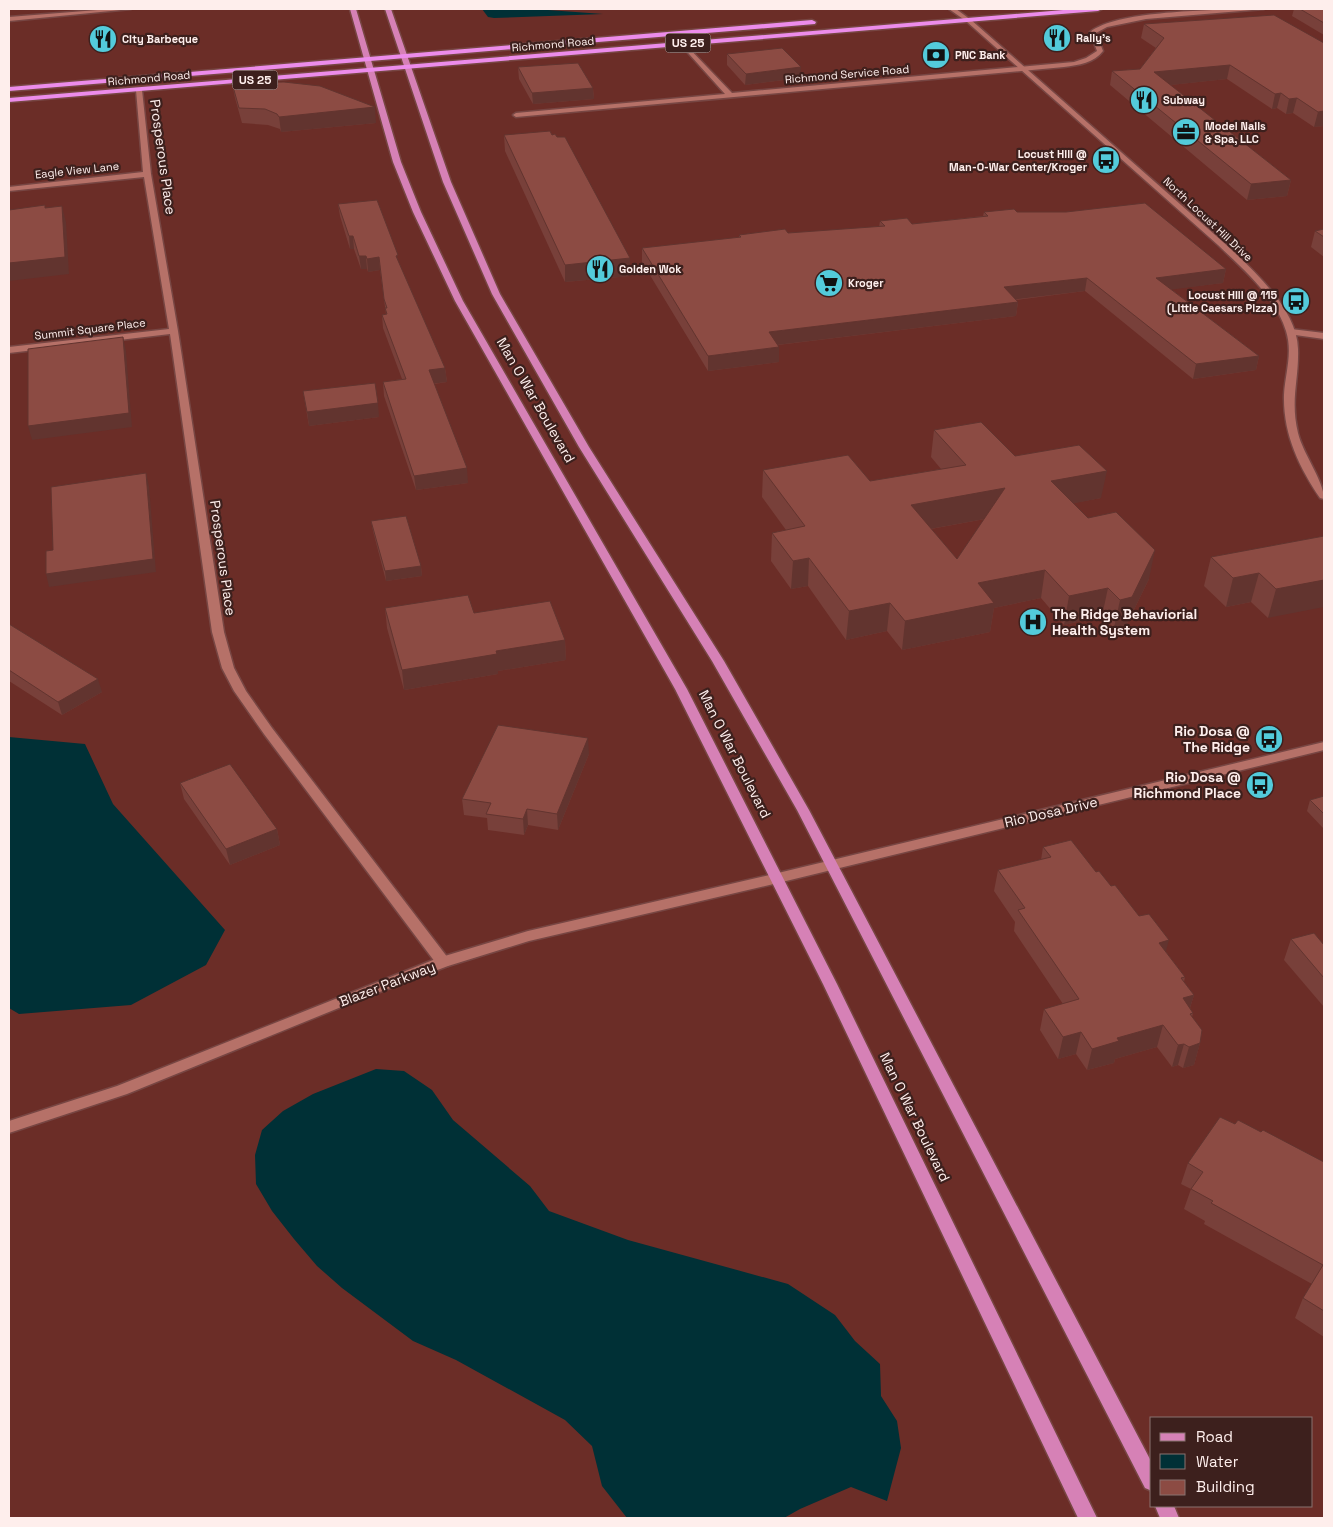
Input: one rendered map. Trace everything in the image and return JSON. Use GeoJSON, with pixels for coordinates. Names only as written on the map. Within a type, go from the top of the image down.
{"type":"FeatureCollection","features":[{"type":"Feature","properties":{"kind":"highway","name":"Richmond Road"},"geometry":{"type":"LineString","coordinates":[[9,100],[1098,9]]}},
{"type":"Feature","properties":{"kind":"highway"},"geometry":{"type":"LineString","coordinates":[[941,12],[970,10]]}},
{"type":"Feature","properties":{"kind":"highway","name":"Richmond Road"},"geometry":{"type":"LineString","coordinates":[[9,88],[817,22]]}},
{"type":"Feature","properties":{"kind":"main road","name":"Man O War Boulevard"},"geometry":{"type":"LineString","coordinates":[[353,9],[397,162],[417,212],[459,300],[681,689],[778,878],[1088,1518]]}},
{"type":"Feature","properties":{"kind":"main road","name":"Man O War Boulevard"},"geometry":{"type":"LineString","coordinates":[[388,9],[446,182],[509,318],[584,447],[718,661],[831,864],[1150,1478]]}},
{"type":"Feature","properties":{"kind":"street"},"geometry":{"type":"LineString","coordinates":[[9,19],[128,9]]}},
{"type":"Feature","properties":{"kind":"street","name":"Richmond Service Road"},"geometry":{"type":"LineString","coordinates":[[516,115],[1064,65],[1096,57],[1100,52],[1093,32],[1106,24],[1129,20],[1260,9]]}},
{"type":"Feature","properties":{"kind":"street","name":"North Locust Hill Drive"},"geometry":{"type":"LineString","coordinates":[[954,10],[1026,68],[1210,233],[1260,283],[1283,316],[1291,332],[1294,357],[1289,394],[1294,444],[1324,496]]}},
{"type":"Feature","properties":{"kind":"street"},"geometry":{"type":"LineString","coordinates":[[683,44],[730,95]]}},
{"type":"Feature","properties":{"kind":"street","name":"Prosperous Place"},"geometry":{"type":"LineString","coordinates":[[139,90],[147,174],[204,520],[218,632],[228,668],[240,691],[262,723],[442,962]]}},
{"type":"Feature","properties":{"kind":"street","name":"Eagle View Lane"},"geometry":{"type":"LineString","coordinates":[[9,189],[147,174]]}},
{"type":"Feature","properties":{"kind":"street","name":"Summit Square Place"},"geometry":{"type":"LineString","coordinates":[[9,350],[174,331]]}},
{"type":"Feature","properties":{"kind":"street"},"geometry":{"type":"LineString","coordinates":[[1291,332],[1324,336]]}},
{"type":"Feature","properties":{"kind":"street","name":"Rio Dosa Drive"},"geometry":{"type":"LineString","coordinates":[[778,878],[1324,746]]}},
{"type":"Feature","properties":{"kind":"street","name":"Blazer Parkway"},"geometry":{"type":"LineString","coordinates":[[9,1126],[122,1090],[442,962],[528,936],[583,922],[778,878]]}},
{"type":"Feature","properties":{"kind":"water"},"geometry":{"type":"Polygon","coordinates":[[[482,9],[534,9],[603,14],[494,18],[488,17],[482,9]]]}},
{"type":"Feature","properties":{"kind":"water"},"geometry":{"type":"Polygon","coordinates":[[[9,737],[85,744],[113,804],[225,930],[206,965],[131,1005],[19,1014],[9,1008],[9,737]]]}},
{"type":"Feature","properties":{"kind":"water"},"geometry":{"type":"Polygon","coordinates":[[[376,1069],[404,1071],[432,1090],[453,1120],[530,1186],[549,1211],[628,1240],[788,1284],[835,1315],[855,1341],[880,1364],[881,1396],[897,1421],[901,1448],[887,1501],[851,1487],[784,1518],[627,1518],[602,1486],[592,1446],[565,1420],[456,1360],[413,1341],[342,1288],[317,1266],[272,1211],[256,1184],[255,1155],[262,1130],[283,1111],[313,1094],[376,1069]]]}},
{"type":"Feature","properties":{"kind":"building"},"geometry":{"type":"Polygon","coordinates":[[[1300,9],[1324,9],[1324,23],[1300,9]]]}},
{"type":"Feature","properties":{"kind":"building"},"geometry":{"type":"Polygon","coordinates":[[[1274,15],[1324,43],[1324,111],[1318,112],[1297,98],[1289,99],[1281,93],[1275,94],[1230,65],[1154,72],[1291,180],[1251,184],[1112,71],[1140,69],[1164,38],[1144,24],[1274,15]]]}},
{"type":"Feature","properties":{"kind":"building"},"geometry":{"type":"Polygon","coordinates":[[[782,48],[801,67],[746,74],[727,54],[782,48]]]}},
{"type":"Feature","properties":{"kind":"building"},"geometry":{"type":"Polygon","coordinates":[[[578,63],[593,88],[532,93],[518,67],[578,63]]]}},
{"type":"Feature","properties":{"kind":"building"},"geometry":{"type":"Polygon","coordinates":[[[284,82],[320,86],[375,107],[279,117],[277,114],[265,109],[239,108],[232,83],[284,82]]]}},
{"type":"Feature","properties":{"kind":"building"},"geometry":{"type":"Polygon","coordinates":[[[550,131],[552,135],[555,134],[557,137],[565,137],[630,258],[565,265],[504,135],[550,131]]]}},
{"type":"Feature","properties":{"kind":"building"},"geometry":{"type":"Polygon","coordinates":[[[377,200],[398,255],[396,256],[445,368],[429,370],[467,468],[414,476],[383,382],[406,379],[382,315],[387,314],[385,308],[387,308],[384,299],[379,257],[367,259],[366,256],[359,256],[353,236],[349,236],[338,204],[377,200]]]}},
{"type":"Feature","properties":{"kind":"building"},"geometry":{"type":"Polygon","coordinates":[[[1145,203],[1226,269],[1156,278],[1259,356],[1196,364],[1087,278],[1004,287],[1018,302],[769,332],[779,347],[708,356],[642,248],[741,237],[739,235],[785,229],[788,233],[885,226],[880,221],[907,218],[912,224],[988,216],[984,212],[1014,209],[1017,212],[1066,212],[1145,203]]]}},
{"type":"Feature","properties":{"kind":"building"},"geometry":{"type":"Polygon","coordinates":[[[45,205],[45,208],[62,206],[65,257],[9,263],[9,210],[45,205]]]}},
{"type":"Feature","properties":{"kind":"building"},"geometry":{"type":"Polygon","coordinates":[[[1324,229],[1324,237],[1315,231],[1324,229]]]}},
{"type":"Feature","properties":{"kind":"building"},"geometry":{"type":"Polygon","coordinates":[[[123,337],[129,413],[28,426],[28,349],[123,337]]]}},
{"type":"Feature","properties":{"kind":"building"},"geometry":{"type":"Polygon","coordinates":[[[375,383],[378,403],[307,412],[303,391],[375,383]]]}},
{"type":"Feature","properties":{"kind":"building"},"geometry":{"type":"Polygon","coordinates":[[[981,422],[1015,456],[1079,445],[1107,471],[1051,481],[1088,518],[1116,512],[1155,550],[1132,597],[1120,600],[1108,588],[1069,596],[1045,570],[978,583],[994,603],[905,621],[890,603],[849,611],[809,558],[793,561],[772,533],[805,526],[763,470],[848,455],[870,481],[966,465],[934,430],[981,422]],[[1005,488],[911,505],[957,559],[1005,488]]]}},
{"type":"Feature","properties":{"kind":"building"},"geometry":{"type":"Polygon","coordinates":[[[146,473],[153,559],[46,574],[46,551],[53,550],[51,487],[146,473]]]}},
{"type":"Feature","properties":{"kind":"building"},"geometry":{"type":"Polygon","coordinates":[[[406,516],[421,566],[385,571],[371,521],[406,516]]]}},
{"type":"Feature","properties":{"kind":"building"},"geometry":{"type":"Polygon","coordinates":[[[1324,536],[1324,580],[1276,589],[1259,573],[1233,578],[1211,557],[1324,536]]]}},
{"type":"Feature","properties":{"kind":"building"},"geometry":{"type":"Polygon","coordinates":[[[468,595],[474,613],[550,601],[565,640],[496,651],[497,654],[402,670],[385,608],[468,595]]]}},
{"type":"Feature","properties":{"kind":"building"},"geometry":{"type":"Polygon","coordinates":[[[9,624],[98,679],[58,702],[9,670],[9,624]]]}},
{"type":"Feature","properties":{"kind":"building"},"geometry":{"type":"Polygon","coordinates":[[[498,725],[588,738],[557,814],[527,809],[523,819],[486,814],[491,803],[462,799],[498,725]]]}},
{"type":"Feature","properties":{"kind":"building"},"geometry":{"type":"Polygon","coordinates":[[[230,764],[277,829],[226,849],[180,783],[230,764]]]}},
{"type":"Feature","properties":{"kind":"building"},"geometry":{"type":"Polygon","coordinates":[[[1324,796],[1324,814],[1310,800],[1324,796]]]}},
{"type":"Feature","properties":{"kind":"building"},"geometry":{"type":"Polygon","coordinates":[[[1071,840],[1096,872],[1099,871],[1111,886],[1115,885],[1139,916],[1149,914],[1169,940],[1159,943],[1185,977],[1181,978],[1194,995],[1183,998],[1193,1013],[1190,1014],[1202,1030],[1200,1043],[1189,1047],[1184,1044],[1178,1045],[1163,1025],[1117,1038],[1119,1041],[1092,1049],[1081,1032],[1063,1037],[1044,1009],[1079,999],[1018,910],[1025,908],[998,870],[1051,857],[1043,847],[1071,840]]]}},
{"type":"Feature","properties":{"kind":"building"},"geometry":{"type":"Polygon","coordinates":[[[1314,933],[1324,945],[1324,978],[1291,939],[1314,933]]]}},
{"type":"Feature","properties":{"kind":"building"},"geometry":{"type":"Polygon","coordinates":[[[1220,1117],[1235,1124],[1238,1120],[1261,1132],[1263,1130],[1324,1162],[1324,1311],[1303,1298],[1323,1265],[1211,1203],[1213,1201],[1191,1189],[1203,1172],[1188,1163],[1220,1117]]]}},
{"type":"Feature","properties":{"kind":"place","name":"Rally's"},"geometry":{"type":"Point","coordinates":[1057,38]}},
{"type":"Feature","properties":{"kind":"place","name":"City Barbeque"},"geometry":{"type":"Point","coordinates":[103,39]}},
{"type":"Feature","properties":{"kind":"place","name":"PNC Bank"},"geometry":{"type":"Point","coordinates":[936,55]}},
{"type":"Feature","properties":{"kind":"place","name":"Subway"},"geometry":{"type":"Point","coordinates":[1144,100]}},
{"type":"Feature","properties":{"kind":"place","name":"Model Nails & Spa, LLC"},"geometry":{"type":"Point","coordinates":[1186,132]}},
{"type":"Feature","properties":{"kind":"place","name":"Locust Hill @ Man-O-War Center/Kroger"},"geometry":{"type":"Point","coordinates":[1106,160]}},
{"type":"Feature","properties":{"kind":"place","name":"Golden Wok"},"geometry":{"type":"Point","coordinates":[600,269]}},
{"type":"Feature","properties":{"kind":"place","name":"Kroger"},"geometry":{"type":"Point","coordinates":[829,283]}},
{"type":"Feature","properties":{"kind":"place","name":"Locust Hill @ 115 (Little Caesars Pizza)"},"geometry":{"type":"Point","coordinates":[1296,301]}},
{"type":"Feature","properties":{"kind":"place","name":"The Ridge Behaviorial Health System"},"geometry":{"type":"Point","coordinates":[1033,622]}},
{"type":"Feature","properties":{"kind":"place","name":"Rio Dosa @ The Ridge"},"geometry":{"type":"Point","coordinates":[1269,739]}},
{"type":"Feature","properties":{"kind":"place","name":"Rio Dosa @ Richmond Place"},"geometry":{"type":"Point","coordinates":[1260,785]}}]}
